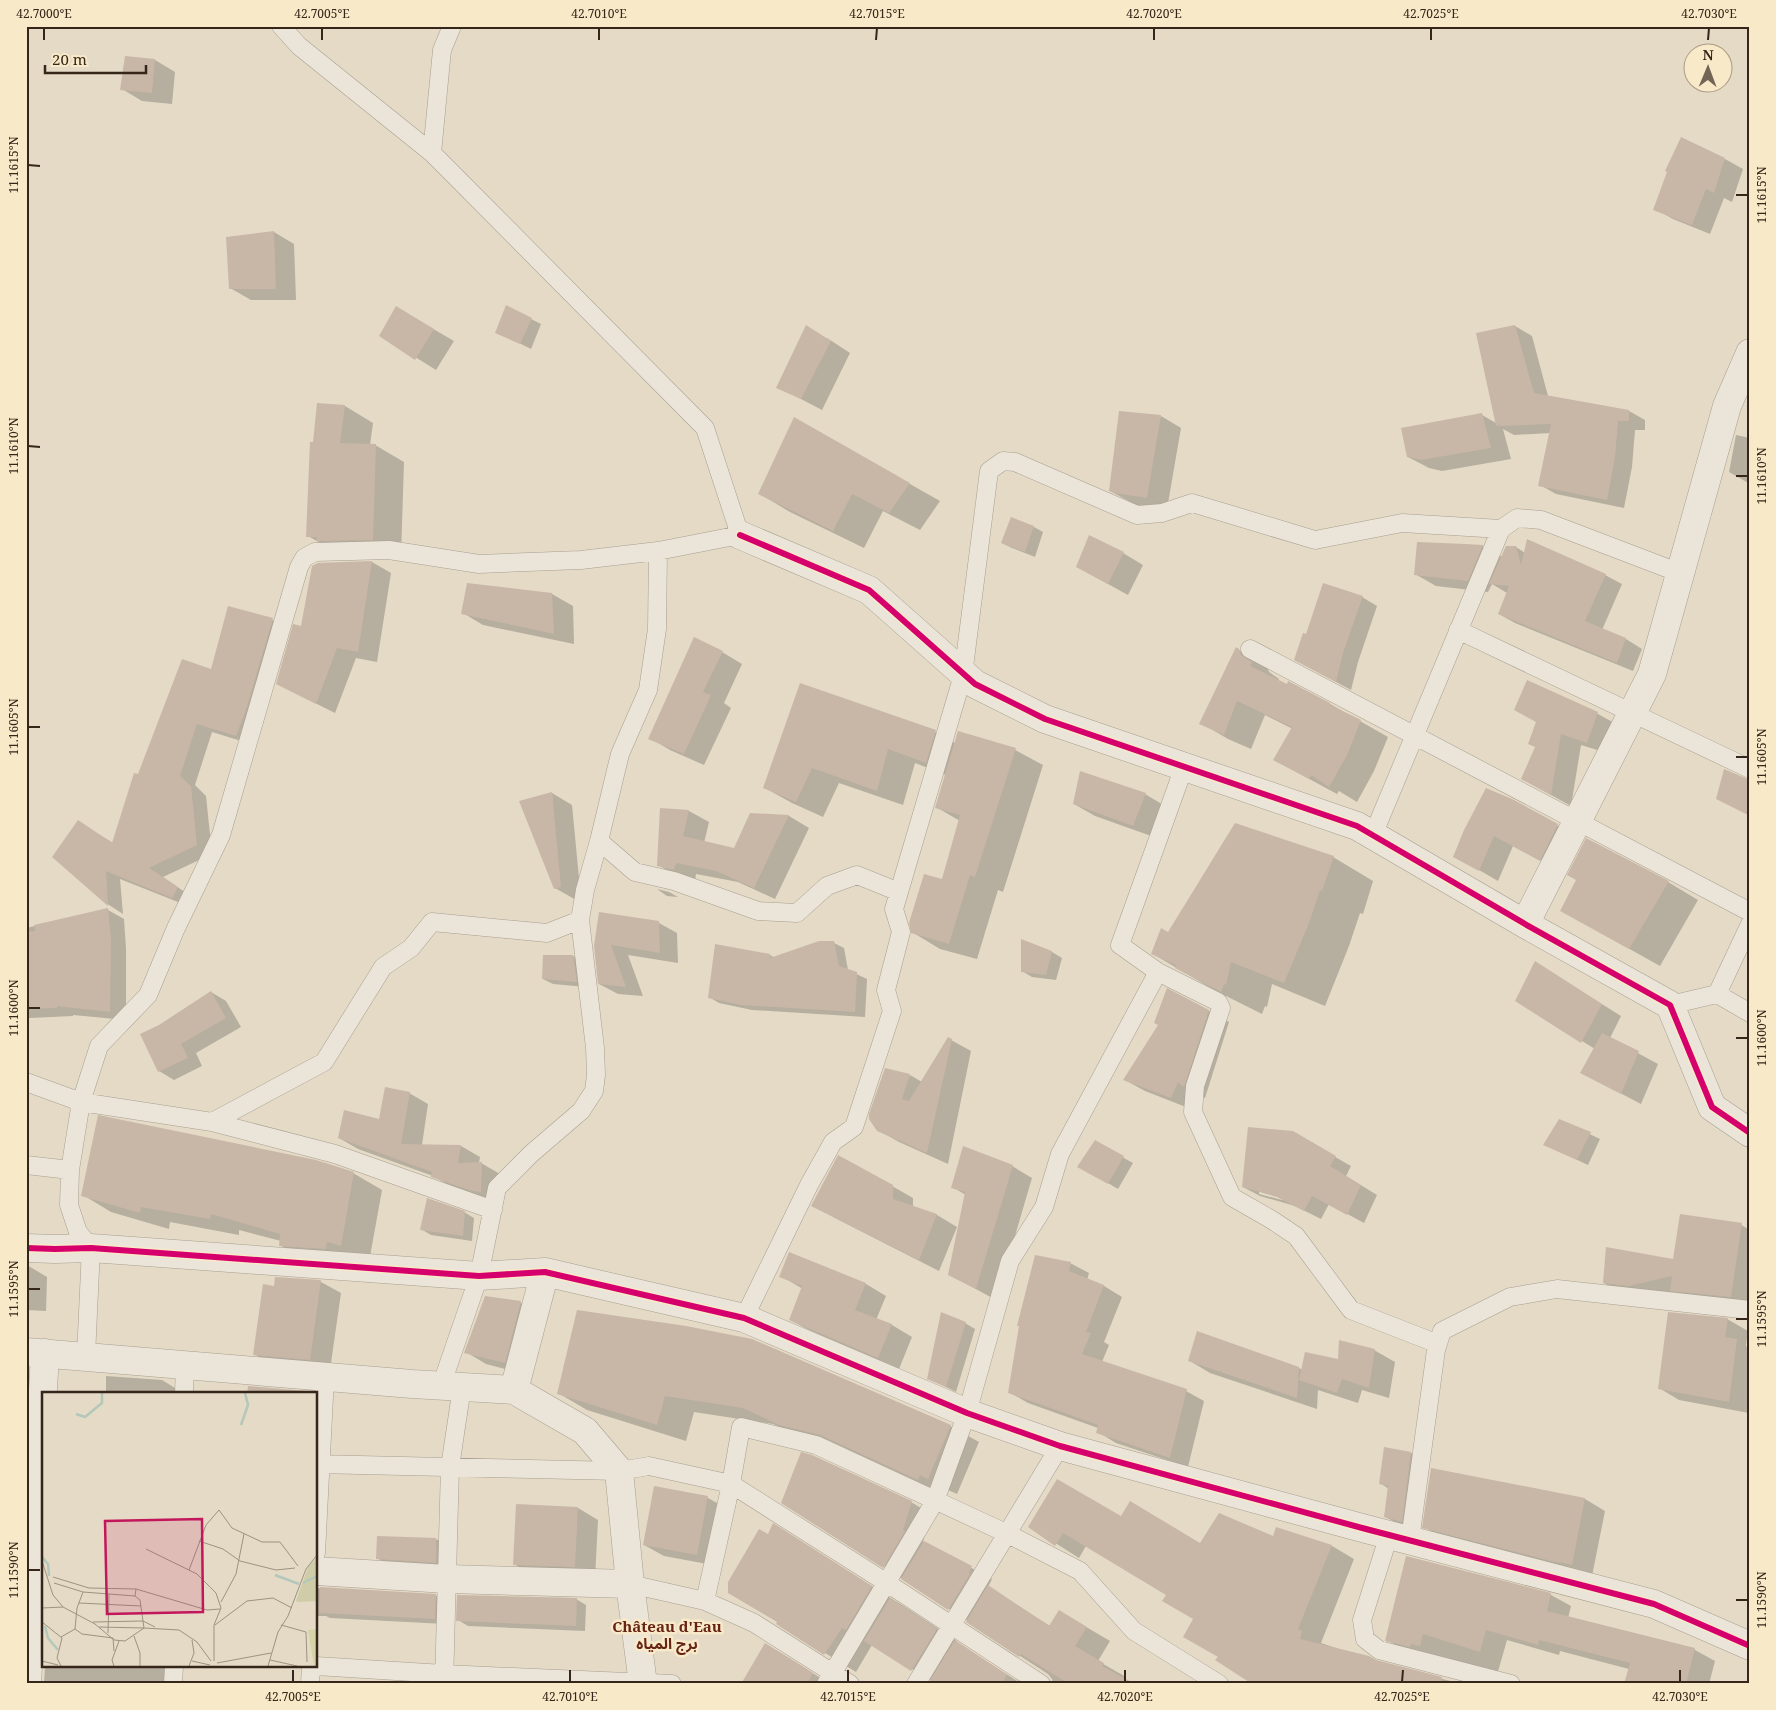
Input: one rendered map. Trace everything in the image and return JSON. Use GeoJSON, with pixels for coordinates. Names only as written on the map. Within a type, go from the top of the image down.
{"type":"FeatureCollection","features":[{"type":"Feature","properties":{"kind":"street"},"geometry":{"type":"LineString","coordinates":[[1525,924],[1652,674],[1680,573],[1738,409],[1750,353]]}},
{"type":"Feature","properties":{"kind":"street"},"geometry":{"type":"LineString","coordinates":[[740,535],[870,590],[963,675],[976,684],[1045,719],[1357,826],[1525,924],[1670,1005],[1712,1107],[1750,1133]]}},
{"type":"Feature","properties":{"kind":"street"},"geometry":{"type":"LineString","coordinates":[[26,1248],[91,1248],[479,1276],[545,1272],[744,1318],[967,1413],[1060,1446],[1654,1604],[1750,1646]]}},
{"type":"Feature","properties":{"kind":"street"},"geometry":{"type":"LineString","coordinates":[[514,1390],[545,1272]]}},
{"type":"Feature","properties":{"kind":"street"},"geometry":{"type":"LineString","coordinates":[[27,1684],[33,1649],[37,1442],[35,1352],[451,1387],[514,1390],[585,1431],[620,1471],[630,1584],[643,1683]]}},
{"type":"Feature","properties":{"kind":"street"},"geometry":{"type":"LineString","coordinates":[[318,1571],[447,1579],[630,1584]]}},
{"type":"Feature","properties":{"kind":"lane"},"geometry":{"type":"LineString","coordinates":[[86,1356],[91,1248],[78,1232],[69,1206],[70,1170],[81,1102],[99,1046],[148,995],[176,928],[221,834],[296,577],[304,558],[315,552],[389,550],[479,564],[581,560],[658,551],[740,535],[705,428],[432,153],[299,46],[281,26]]}},
{"type":"Feature","properties":{"kind":"lane"},"geometry":{"type":"LineString","coordinates":[[432,153],[442,50],[452,26]]}},
{"type":"Feature","properties":{"kind":"lane"},"geometry":{"type":"LineString","coordinates":[[744,1318],[809,1185],[833,1142],[854,1127],[892,1011],[886,990],[901,932],[894,909],[963,675],[989,471],[1003,461],[1015,462],[1137,515],[1162,513],[1192,503],[1315,540],[1402,522],[1501,529]]}},
{"type":"Feature","properties":{"kind":"lane"},"geometry":{"type":"LineString","coordinates":[[1373,835],[1501,529],[1517,518],[1541,520],[1680,573]]}},
{"type":"Feature","properties":{"kind":"lane"},"geometry":{"type":"LineString","coordinates":[[444,1679],[451,1387],[479,1276],[497,1188],[532,1153],[581,1111],[594,1091],[596,1075],[595,1048],[580,920],[585,890],[620,754],[648,690],[657,629],[658,551]]}},
{"type":"Feature","properties":{"kind":"lane"},"geometry":{"type":"LineString","coordinates":[[1458,630],[1750,769]]}},
{"type":"Feature","properties":{"kind":"lane"},"geometry":{"type":"LineString","coordinates":[[1250,649],[1750,912]]}},
{"type":"Feature","properties":{"kind":"lane"},"geometry":{"type":"LineString","coordinates":[[1184,766],[1120,945],[1158,972],[1218,1002],[1221,1008],[1195,1086],[1193,1112],[1232,1197],[1296,1236],[1351,1310],[1438,1344]]}},
{"type":"Feature","properties":{"kind":"lane"},"geometry":{"type":"LineString","coordinates":[[599,841],[636,872],[674,881],[758,911],[797,913],[827,886],[857,875],[899,892]]}},
{"type":"Feature","properties":{"kind":"lane"},"geometry":{"type":"LineString","coordinates":[[212,1122],[324,1062],[382,967],[411,948],[432,922],[547,934],[580,920]]}},
{"type":"Feature","properties":{"kind":"lane"},"geometry":{"type":"LineString","coordinates":[[1717,994],[1750,924]]}},
{"type":"Feature","properties":{"kind":"lane"},"geometry":{"type":"LineString","coordinates":[[830,1678],[935,1501],[967,1413],[1010,1261],[1044,1207],[1060,1154],[1158,972]]}},
{"type":"Feature","properties":{"kind":"lane"},"geometry":{"type":"LineString","coordinates":[[1670,1005],[1717,994],[1750,1013]]}},
{"type":"Feature","properties":{"kind":"lane"},"geometry":{"type":"LineString","coordinates":[[26,1082],[81,1102],[212,1122],[335,1154],[493,1210]]}},
{"type":"Feature","properties":{"kind":"lane"},"geometry":{"type":"LineString","coordinates":[[26,1166],[70,1170]]}},
{"type":"Feature","properties":{"kind":"lane"},"geometry":{"type":"LineString","coordinates":[[1512,1684],[1379,1650],[1365,1639],[1362,1620],[1400,1537],[1436,1350],[1442,1331],[1510,1298],[1557,1289],[1750,1310]]}},
{"type":"Feature","properties":{"kind":"lane"},"geometry":{"type":"LineString","coordinates":[[184,1392],[185,1364]]}},
{"type":"Feature","properties":{"kind":"lane"},"geometry":{"type":"LineString","coordinates":[[325,1377],[318,1464],[620,1471],[650,1466],[731,1484],[1041,1684]]}},
{"type":"Feature","properties":{"kind":"lane"},"geometry":{"type":"LineString","coordinates":[[705,1601],[731,1484],[741,1427],[816,1445],[1008,1534],[1080,1571],[1134,1631],[1220,1684]]}},
{"type":"Feature","properties":{"kind":"lane"},"geometry":{"type":"LineString","coordinates":[[916,1684],[1060,1446]]}},
{"type":"Feature","properties":{"kind":"lane"},"geometry":{"type":"LineString","coordinates":[[630,1584],[705,1601],[754,1623],[830,1678],[850,1684]]}},
{"type":"Feature","properties":{"kind":"lane"},"geometry":{"type":"LineString","coordinates":[[318,1666],[444,1679],[672,1684]]}},
{"type":"Feature","properties":{"kind":"lane"},"geometry":{"type":"LineString","coordinates":[[173,1684],[174,1668]]}},
{"type":"Feature","properties":{"kind":"lane"},"geometry":{"type":"LineString","coordinates":[[310,1684],[311,1668]]}},
{"type":"Feature","properties":{"kind":"building"},"geometry":{"type":"Polygon","coordinates":[[[125,56],[155,59],[152,93],[120,90],[125,56]]]}},
{"type":"Feature","properties":{"kind":"building"},"geometry":{"type":"Polygon","coordinates":[[[1681,137],[1725,158],[1714,193],[1706,189],[1692,225],[1653,210],[1667,172],[1665,171],[1681,137]]]}},
{"type":"Feature","properties":{"kind":"building"},"geometry":{"type":"Polygon","coordinates":[[[274,231],[276,289],[229,289],[226,237],[274,231]]]}},
{"type":"Feature","properties":{"kind":"building"},"geometry":{"type":"Polygon","coordinates":[[[506,305],[532,318],[520,344],[495,333],[506,305]]]}},
{"type":"Feature","properties":{"kind":"building"},"geometry":{"type":"Polygon","coordinates":[[[396,306],[434,329],[415,360],[379,336],[396,306]]]}},
{"type":"Feature","properties":{"kind":"building"},"geometry":{"type":"Polygon","coordinates":[[[806,325],[831,341],[801,399],[776,388],[806,325]]]}},
{"type":"Feature","properties":{"kind":"building"},"geometry":{"type":"Polygon","coordinates":[[[1515,325],[1534,393],[1629,410],[1629,421],[1618,421],[1615,457],[1607,500],[1538,486],[1551,424],[1496,426],[1476,333],[1515,325]]]}},
{"type":"Feature","properties":{"kind":"building"},"geometry":{"type":"Polygon","coordinates":[[[317,403],[345,405],[340,443],[376,444],[373,540],[316,541],[317,537],[306,537],[310,442],[313,442],[317,403]]]}},
{"type":"Feature","properties":{"kind":"building"},"geometry":{"type":"Polygon","coordinates":[[[1119,411],[1161,415],[1147,498],[1109,491],[1119,411]]]}},
{"type":"Feature","properties":{"kind":"building"},"geometry":{"type":"Polygon","coordinates":[[[1482,413],[1491,448],[1421,460],[1407,457],[1401,428],[1482,413]]]}},
{"type":"Feature","properties":{"kind":"building"},"geometry":{"type":"Polygon","coordinates":[[[794,417],[910,483],[889,513],[852,494],[833,531],[758,494],[794,417]]]}},
{"type":"Feature","properties":{"kind":"building"},"geometry":{"type":"Polygon","coordinates":[[[1011,517],[1034,526],[1025,552],[1001,543],[1011,517]]]}},
{"type":"Feature","properties":{"kind":"building"},"geometry":{"type":"Polygon","coordinates":[[[1089,535],[1124,552],[1108,584],[1076,567],[1089,535]]]}},
{"type":"Feature","properties":{"kind":"building"},"geometry":{"type":"Polygon","coordinates":[[[1527,539],[1606,574],[1585,621],[1626,638],[1617,663],[1498,614],[1509,586],[1489,584],[1506,546],[1516,546],[1521,565],[1527,539]]]}},
{"type":"Feature","properties":{"kind":"building"},"geometry":{"type":"Polygon","coordinates":[[[1417,542],[1483,545],[1468,581],[1414,575],[1417,542]]]}},
{"type":"Feature","properties":{"kind":"building"},"geometry":{"type":"Polygon","coordinates":[[[372,561],[358,652],[337,648],[316,704],[276,684],[293,624],[301,626],[312,566],[318,563],[372,561]]]}},
{"type":"Feature","properties":{"kind":"building"},"geometry":{"type":"Polygon","coordinates":[[[467,583],[552,593],[554,634],[461,614],[467,583]]]}},
{"type":"Feature","properties":{"kind":"building"},"geometry":{"type":"Polygon","coordinates":[[[1323,583],[1363,596],[1343,653],[1336,682],[1294,660],[1303,633],[1306,634],[1323,583]]]}},
{"type":"Feature","properties":{"kind":"building"},"geometry":{"type":"Polygon","coordinates":[[[228,606],[273,618],[246,710],[236,736],[197,724],[180,776],[191,786],[197,845],[149,868],[178,887],[172,898],[106,871],[108,906],[52,857],[78,820],[112,843],[134,773],[138,774],[182,659],[211,669],[228,606]]]}},
{"type":"Feature","properties":{"kind":"building"},"geometry":{"type":"Polygon","coordinates":[[[694,637],[723,651],[703,692],[711,695],[684,754],[648,739],[694,637]]]}},
{"type":"Feature","properties":{"kind":"building"},"geometry":{"type":"Polygon","coordinates":[[[1236,647],[1241,655],[1252,662],[1250,666],[1287,684],[1288,681],[1361,720],[1347,755],[1329,787],[1311,775],[1309,779],[1273,760],[1292,727],[1237,701],[1224,735],[1199,724],[1236,647]]]}},
{"type":"Feature","properties":{"kind":"building"},"geometry":{"type":"Polygon","coordinates":[[[1527,680],[1598,712],[1587,743],[1561,734],[1551,795],[1521,779],[1535,747],[1528,744],[1536,722],[1514,710],[1527,680]]]}},
{"type":"Feature","properties":{"kind":"building"},"geometry":{"type":"Polygon","coordinates":[[[800,683],[936,730],[926,763],[888,749],[877,791],[812,768],[796,802],[763,788],[800,683]]]}},
{"type":"Feature","properties":{"kind":"building"},"geometry":{"type":"Polygon","coordinates":[[[958,731],[1016,748],[975,877],[970,875],[949,944],[911,933],[909,923],[924,874],[942,879],[960,815],[935,808],[958,731]]]}},
{"type":"Feature","properties":{"kind":"building"},"geometry":{"type":"Polygon","coordinates":[[[1724,769],[1750,780],[1750,816],[1716,799],[1724,769]]]}},
{"type":"Feature","properties":{"kind":"building"},"geometry":{"type":"Polygon","coordinates":[[[1080,771],[1146,793],[1133,826],[1073,804],[1080,771]]]}},
{"type":"Feature","properties":{"kind":"building"},"geometry":{"type":"Polygon","coordinates":[[[1486,788],[1512,799],[1558,824],[1540,861],[1494,836],[1479,871],[1453,857],[1464,830],[1486,788]]]}},
{"type":"Feature","properties":{"kind":"building"},"geometry":{"type":"Polygon","coordinates":[[[552,792],[561,887],[554,889],[519,801],[552,792]]]}},
{"type":"Feature","properties":{"kind":"building"},"geometry":{"type":"Polygon","coordinates":[[[660,808],[689,810],[683,836],[734,848],[750,813],[789,815],[754,888],[716,871],[676,863],[674,870],[657,866],[660,808]]]}},
{"type":"Feature","properties":{"kind":"building"},"geometry":{"type":"Polygon","coordinates":[[[1235,823],[1334,856],[1322,891],[1320,890],[1309,923],[1284,983],[1231,962],[1226,985],[1224,984],[1221,992],[1175,968],[1176,965],[1151,954],[1161,928],[1168,932],[1235,823]]]}},
{"type":"Feature","properties":{"kind":"building"},"geometry":{"type":"Polygon","coordinates":[[[1586,838],[1669,881],[1629,949],[1560,911],[1576,880],[1567,875],[1586,838]]]}},
{"type":"Feature","properties":{"kind":"building"},"geometry":{"type":"Polygon","coordinates":[[[108,908],[111,939],[110,1012],[57,1006],[57,1008],[26,1009],[26,932],[35,931],[34,925],[108,908]]]}},
{"type":"Feature","properties":{"kind":"building"},"geometry":{"type":"Polygon","coordinates":[[[599,912],[659,921],[660,953],[611,945],[626,987],[598,984],[594,946],[599,912]]]}},
{"type":"Feature","properties":{"kind":"building"},"geometry":{"type":"Polygon","coordinates":[[[1021,939],[1052,951],[1046,975],[1021,972],[1021,939]]]}},
{"type":"Feature","properties":{"kind":"building"},"geometry":{"type":"Polygon","coordinates":[[[819,941],[834,941],[839,966],[857,972],[855,1012],[741,1005],[708,998],[715,944],[770,954],[770,958],[819,941]]]}},
{"type":"Feature","properties":{"kind":"building"},"geometry":{"type":"Polygon","coordinates":[[[543,955],[573,955],[577,982],[542,979],[543,955]]]}},
{"type":"Feature","properties":{"kind":"building"},"geometry":{"type":"Polygon","coordinates":[[[1535,961],[1602,1004],[1581,1043],[1515,1001],[1535,961]]]}},
{"type":"Feature","properties":{"kind":"building"},"geometry":{"type":"Polygon","coordinates":[[[1167,988],[1209,1010],[1184,1087],[1178,1082],[1171,1098],[1123,1080],[1158,1025],[1154,1023],[1167,988]]]}},
{"type":"Feature","properties":{"kind":"building"},"geometry":{"type":"Polygon","coordinates":[[[211,991],[226,1018],[181,1044],[188,1058],[158,1072],[140,1034],[159,1025],[211,991]]]}},
{"type":"Feature","properties":{"kind":"building"},"geometry":{"type":"Polygon","coordinates":[[[1602,1033],[1639,1051],[1621,1094],[1580,1073],[1602,1033]]]}},
{"type":"Feature","properties":{"kind":"building"},"geometry":{"type":"Polygon","coordinates":[[[948,1037],[952,1039],[927,1153],[877,1131],[869,1119],[869,1114],[885,1068],[910,1074],[902,1099],[909,1101],[948,1037]]]}},
{"type":"Feature","properties":{"kind":"building"},"geometry":{"type":"Polygon","coordinates":[[[385,1087],[410,1092],[401,1144],[461,1145],[458,1163],[482,1162],[481,1192],[472,1191],[431,1177],[432,1172],[338,1138],[344,1110],[379,1119],[385,1087]]]}},
{"type":"Feature","properties":{"kind":"building"},"geometry":{"type":"Polygon","coordinates":[[[98,1115],[316,1160],[354,1172],[341,1246],[327,1242],[326,1249],[279,1246],[280,1234],[211,1214],[210,1219],[141,1207],[140,1213],[81,1196],[98,1115]]]}},
{"type":"Feature","properties":{"kind":"building"},"geometry":{"type":"Polygon","coordinates":[[[1559,1119],[1591,1132],[1577,1160],[1543,1145],[1559,1119]]]}},
{"type":"Feature","properties":{"kind":"building"},"geometry":{"type":"Polygon","coordinates":[[[1248,1127],[1293,1131],[1336,1156],[1330,1166],[1361,1185],[1347,1215],[1312,1196],[1304,1211],[1277,1197],[1242,1187],[1248,1127]]]}},
{"type":"Feature","properties":{"kind":"building"},"geometry":{"type":"Polygon","coordinates":[[[1095,1140],[1124,1156],[1108,1184],[1077,1167],[1095,1140]]]}},
{"type":"Feature","properties":{"kind":"building"},"geometry":{"type":"Polygon","coordinates":[[[963,1146],[1013,1165],[976,1289],[948,1275],[965,1192],[951,1188],[963,1146]]]}},
{"type":"Feature","properties":{"kind":"building"},"geometry":{"type":"Polygon","coordinates":[[[838,1155],[893,1185],[893,1199],[937,1214],[919,1260],[811,1206],[838,1155]]]}},
{"type":"Feature","properties":{"kind":"building"},"geometry":{"type":"Polygon","coordinates":[[[427,1198],[465,1211],[463,1236],[420,1230],[427,1198]]]}},
{"type":"Feature","properties":{"kind":"building"},"geometry":{"type":"Polygon","coordinates":[[[1680,1214],[1742,1223],[1731,1297],[1670,1291],[1672,1276],[1629,1286],[1603,1283],[1606,1247],[1673,1259],[1680,1214]]]}},
{"type":"Feature","properties":{"kind":"building"},"geometry":{"type":"Polygon","coordinates":[[[789,1252],[866,1283],[855,1310],[892,1324],[878,1358],[789,1320],[802,1286],[779,1277],[789,1252]]]}},
{"type":"Feature","properties":{"kind":"building"},"geometry":{"type":"Polygon","coordinates":[[[1035,1255],[1071,1262],[1069,1271],[1104,1285],[1086,1332],[1091,1333],[1082,1354],[1187,1389],[1170,1458],[1096,1433],[1098,1425],[1008,1393],[1019,1326],[1017,1326],[1035,1255]]]}},
{"type":"Feature","properties":{"kind":"building"},"geometry":{"type":"Polygon","coordinates":[[[275,1277],[321,1280],[310,1360],[253,1355],[263,1284],[274,1286],[275,1277]]]}},
{"type":"Feature","properties":{"kind":"building"},"geometry":{"type":"Polygon","coordinates":[[[485,1296],[521,1301],[505,1363],[464,1353],[485,1296]]]}},
{"type":"Feature","properties":{"kind":"building"},"geometry":{"type":"Polygon","coordinates":[[[577,1310],[686,1326],[752,1339],[951,1425],[928,1479],[920,1475],[918,1480],[820,1435],[779,1425],[743,1408],[665,1396],[657,1425],[557,1394],[577,1310]]]}},
{"type":"Feature","properties":{"kind":"building"},"geometry":{"type":"Polygon","coordinates":[[[941,1312],[966,1322],[946,1387],[927,1379],[941,1312]]]}},
{"type":"Feature","properties":{"kind":"building"},"geometry":{"type":"Polygon","coordinates":[[[1668,1312],[1728,1318],[1725,1337],[1737,1339],[1729,1402],[1658,1389],[1668,1312]]]}},
{"type":"Feature","properties":{"kind":"building"},"geometry":{"type":"Polygon","coordinates":[[[1197,1331],[1299,1367],[1297,1398],[1188,1361],[1197,1331]]]}},
{"type":"Feature","properties":{"kind":"building"},"geometry":{"type":"Polygon","coordinates":[[[1339,1340],[1375,1349],[1369,1388],[1342,1379],[1337,1393],[1299,1380],[1305,1352],[1338,1359],[1339,1340]]]}},
{"type":"Feature","properties":{"kind":"building"},"geometry":{"type":"Polygon","coordinates":[[[248,1386],[306,1391],[306,1392],[247,1392],[248,1386]]]}},
{"type":"Feature","properties":{"kind":"building"},"geometry":{"type":"Polygon","coordinates":[[[1384,1447],[1411,1452],[1402,1522],[1384,1517],[1388,1486],[1379,1484],[1384,1447]]]}},
{"type":"Feature","properties":{"kind":"building"},"geometry":{"type":"Polygon","coordinates":[[[801,1452],[812,1455],[912,1501],[903,1530],[905,1531],[883,1568],[781,1503],[801,1452]]]}},
{"type":"Feature","properties":{"kind":"building"},"geometry":{"type":"Polygon","coordinates":[[[1431,1468],[1585,1498],[1572,1565],[1422,1528],[1431,1468]]]}},
{"type":"Feature","properties":{"kind":"building"},"geometry":{"type":"Polygon","coordinates":[[[1057,1479],[1121,1516],[1130,1501],[1200,1543],[1219,1513],[1273,1536],[1276,1527],[1332,1545],[1298,1629],[1302,1631],[1300,1639],[1442,1677],[1441,1684],[1252,1684],[1215,1660],[1218,1657],[1183,1637],[1193,1619],[1162,1601],[1166,1595],[1063,1533],[1055,1546],[1028,1527],[1057,1479]]]}},
{"type":"Feature","properties":{"kind":"building"},"geometry":{"type":"Polygon","coordinates":[[[654,1486],[708,1496],[697,1555],[643,1545],[654,1486]]]}},
{"type":"Feature","properties":{"kind":"building"},"geometry":{"type":"Polygon","coordinates":[[[516,1504],[578,1507],[575,1567],[513,1565],[516,1504]]]}},
{"type":"Feature","properties":{"kind":"building"},"geometry":{"type":"Polygon","coordinates":[[[773,1523],[872,1586],[846,1630],[842,1628],[824,1655],[776,1624],[777,1622],[728,1593],[728,1582],[759,1529],[768,1534],[773,1523]]]}},
{"type":"Feature","properties":{"kind":"building"},"geometry":{"type":"Polygon","coordinates":[[[377,1536],[436,1538],[436,1563],[376,1559],[377,1536]]]}},
{"type":"Feature","properties":{"kind":"building"},"geometry":{"type":"Polygon","coordinates":[[[924,1541],[972,1566],[970,1574],[948,1610],[901,1579],[924,1541]]]}},
{"type":"Feature","properties":{"kind":"building"},"geometry":{"type":"Polygon","coordinates":[[[1406,1556],[1551,1593],[1547,1611],[1695,1648],[1686,1684],[1624,1684],[1630,1663],[1539,1640],[1538,1645],[1486,1630],[1480,1652],[1423,1634],[1420,1646],[1411,1644],[1410,1647],[1385,1641],[1406,1556]]]}},
{"type":"Feature","properties":{"kind":"building"},"geometry":{"type":"Polygon","coordinates":[[[988,1585],[1049,1626],[1059,1610],[1087,1627],[1075,1646],[1104,1663],[1102,1666],[1135,1684],[1069,1684],[1021,1654],[1019,1657],[966,1622],[988,1585]]]}},
{"type":"Feature","properties":{"kind":"building"},"geometry":{"type":"Polygon","coordinates":[[[320,1587],[436,1594],[435,1619],[319,1613],[320,1587]]]}},
{"type":"Feature","properties":{"kind":"building"},"geometry":{"type":"Polygon","coordinates":[[[457,1595],[577,1598],[576,1626],[456,1621],[457,1595]]]}},
{"type":"Feature","properties":{"kind":"building"},"geometry":{"type":"Polygon","coordinates":[[[890,1598],[937,1629],[911,1671],[864,1641],[890,1598]]]}},
{"type":"Feature","properties":{"kind":"building"},"geometry":{"type":"Polygon","coordinates":[[[955,1640],[1007,1675],[1001,1684],[932,1684],[929,1682],[955,1640]]]}},
{"type":"Feature","properties":{"kind":"building"},"geometry":{"type":"Polygon","coordinates":[[[765,1643],[813,1673],[807,1684],[741,1684],[765,1643]]]}},
{"type":"Feature","properties":{"kind":"cycle path"},"geometry":{"type":"LineString","coordinates":[[740,535],[869,590],[975,684],[1045,719],[1357,826],[1525,924],[1670,1005],[1712,1107],[1750,1133]]}},
{"type":"Feature","properties":{"kind":"cycle path"},"geometry":{"type":"LineString","coordinates":[[26,1248],[91,1248],[479,1276],[545,1272],[744,1318],[967,1413],[1060,1446],[1366,1529],[1654,1604],[1750,1646]]}},
{"type":"Feature","properties":{"kind":"district","name":"Château d'Eau برج المياه"},"geometry":{"type":"Point","coordinates":[667,1634]}}]}
